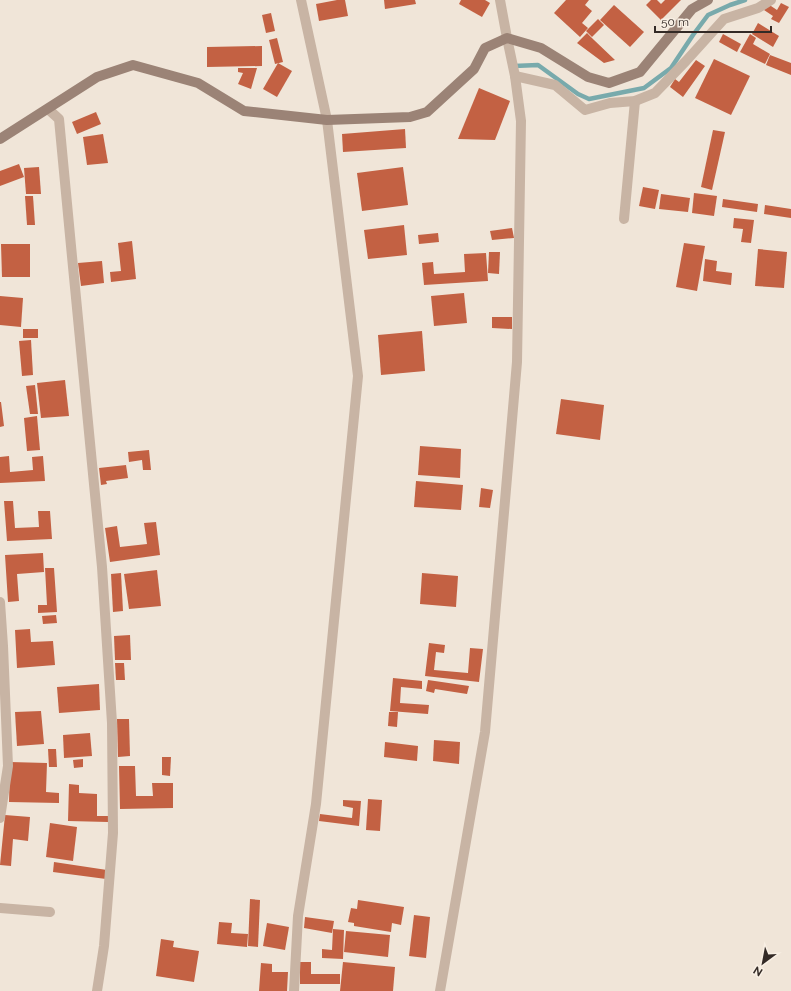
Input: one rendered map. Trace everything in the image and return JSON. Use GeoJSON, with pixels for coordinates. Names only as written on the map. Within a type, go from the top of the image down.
{"type":"FeatureCollection","features":[{"type":"Feature","properties":{"kind":"street"},"geometry":{"type":"LineString","coordinates":[[294,991],[298,916],[316,804],[358,376],[327,120],[301,0]]}},
{"type":"Feature","properties":{"kind":"street"},"geometry":{"type":"LineString","coordinates":[[440,991],[485,732],[516,362],[521,121],[515,76],[500,0]]}},
{"type":"Feature","properties":{"kind":"street"},"geometry":{"type":"LineString","coordinates":[[0,139],[97,77],[133,65],[198,83],[244,111],[327,120],[410,117],[427,112],[474,69],[485,48],[507,38],[541,48],[588,77],[609,84],[640,72],[692,8],[708,0]]}},
{"type":"Feature","properties":{"kind":"street"},"geometry":{"type":"LineString","coordinates":[[515,76],[554,85],[585,110],[610,103],[635,101],[654,93],[686,61],[724,19],[758,8],[771,0]]}},
{"type":"Feature","properties":{"kind":"street"},"geometry":{"type":"LineString","coordinates":[[624,219],[635,101]]}},
{"type":"Feature","properties":{"kind":"street"},"geometry":{"type":"LineString","coordinates":[[48,109],[59,119],[102,567],[111,715],[113,833],[104,946],[97,991]]}},
{"type":"Feature","properties":{"kind":"street"},"geometry":{"type":"LineString","coordinates":[[0,602],[4,646],[8,766],[0,818]]}},
{"type":"Feature","properties":{"kind":"street"},"geometry":{"type":"LineString","coordinates":[[0,908],[50,912]]}},
{"type":"Feature","properties":{"kind":"building"},"geometry":{"type":"Polygon","coordinates":[[[345,0],[348,16],[319,21],[316,4],[345,0]]]}},
{"type":"Feature","properties":{"kind":"building"},"geometry":{"type":"Polygon","coordinates":[[[384,0],[415,0],[416,4],[385,9],[384,0]]]}},
{"type":"Feature","properties":{"kind":"building"},"geometry":{"type":"Polygon","coordinates":[[[461,0],[485,0],[490,3],[482,17],[459,4],[461,0]]]}},
{"type":"Feature","properties":{"kind":"building"},"geometry":{"type":"Polygon","coordinates":[[[566,0],[589,0],[585,5],[592,11],[582,23],[588,28],[580,37],[554,13],[566,0]]]}},
{"type":"Feature","properties":{"kind":"building"},"geometry":{"type":"Polygon","coordinates":[[[651,0],[657,0],[661,4],[665,0],[681,0],[661,20],[646,5],[651,0]]]}},
{"type":"Feature","properties":{"kind":"building"},"geometry":{"type":"Polygon","coordinates":[[[781,3],[789,7],[779,23],[771,19],[773,16],[764,10],[768,4],[777,10],[781,3]]]}},
{"type":"Feature","properties":{"kind":"building"},"geometry":{"type":"Polygon","coordinates":[[[614,5],[644,32],[630,47],[600,20],[614,5]]]}},
{"type":"Feature","properties":{"kind":"building"},"geometry":{"type":"Polygon","coordinates":[[[271,13],[275,31],[266,33],[262,15],[271,13]]]}},
{"type":"Feature","properties":{"kind":"building"},"geometry":{"type":"Polygon","coordinates":[[[598,19],[604,25],[592,37],[586,31],[598,19]]]}},
{"type":"Feature","properties":{"kind":"building"},"geometry":{"type":"Polygon","coordinates":[[[758,23],[779,36],[773,47],[752,34],[758,23]]]}},
{"type":"Feature","properties":{"kind":"building"},"geometry":{"type":"Polygon","coordinates":[[[587,33],[615,60],[604,63],[577,43],[587,33]]]}},
{"type":"Feature","properties":{"kind":"building"},"geometry":{"type":"Polygon","coordinates":[[[723,34],[741,44],[737,52],[719,42],[723,34]]]}},
{"type":"Feature","properties":{"kind":"building"},"geometry":{"type":"Polygon","coordinates":[[[750,34],[756,38],[753,44],[770,54],[765,64],[740,52],[750,34]]]}},
{"type":"Feature","properties":{"kind":"building"},"geometry":{"type":"Polygon","coordinates":[[[277,38],[283,62],[275,64],[269,40],[277,38]]]}},
{"type":"Feature","properties":{"kind":"building"},"geometry":{"type":"Polygon","coordinates":[[[262,46],[262,66],[207,67],[207,47],[262,46]]]}},
{"type":"Feature","properties":{"kind":"building"},"geometry":{"type":"Polygon","coordinates":[[[770,55],[791,63],[791,75],[766,65],[770,55]]]}},
{"type":"Feature","properties":{"kind":"building"},"geometry":{"type":"Polygon","coordinates":[[[714,59],[750,76],[731,115],[695,98],[714,59]]]}},
{"type":"Feature","properties":{"kind":"building"},"geometry":{"type":"Polygon","coordinates":[[[696,60],[705,66],[683,97],[670,87],[675,79],[679,82],[696,60]]]}},
{"type":"Feature","properties":{"kind":"building"},"geometry":{"type":"Polygon","coordinates":[[[278,63],[292,71],[277,97],[263,89],[278,63]]]}},
{"type":"Feature","properties":{"kind":"building"},"geometry":{"type":"Polygon","coordinates":[[[238,68],[257,68],[251,89],[238,84],[243,73],[238,72],[238,68]]]}},
{"type":"Feature","properties":{"kind":"building"},"geometry":{"type":"Polygon","coordinates":[[[479,88],[510,101],[495,140],[458,139],[479,88]]]}},
{"type":"Feature","properties":{"kind":"building"},"geometry":{"type":"Polygon","coordinates":[[[96,112],[101,124],[77,134],[72,122],[96,112]]]}},
{"type":"Feature","properties":{"kind":"building"},"geometry":{"type":"Polygon","coordinates":[[[405,129],[406,148],[343,152],[342,134],[405,129]]]}},
{"type":"Feature","properties":{"kind":"building"},"geometry":{"type":"Polygon","coordinates":[[[713,130],[725,132],[712,190],[701,187],[713,130]]]}},
{"type":"Feature","properties":{"kind":"building"},"geometry":{"type":"Polygon","coordinates":[[[103,134],[108,163],[87,165],[83,137],[103,134]]]}},
{"type":"Feature","properties":{"kind":"building"},"geometry":{"type":"Polygon","coordinates":[[[19,164],[24,177],[0,186],[0,171],[19,164]]]}},
{"type":"Feature","properties":{"kind":"building"},"geometry":{"type":"Polygon","coordinates":[[[39,167],[41,194],[26,194],[24,168],[39,167]]]}},
{"type":"Feature","properties":{"kind":"building"},"geometry":{"type":"Polygon","coordinates":[[[403,167],[408,205],[362,211],[357,173],[403,167]]]}},
{"type":"Feature","properties":{"kind":"building"},"geometry":{"type":"Polygon","coordinates":[[[643,187],[659,190],[655,209],[639,206],[643,187]]]}},
{"type":"Feature","properties":{"kind":"building"},"geometry":{"type":"Polygon","coordinates":[[[694,193],[717,196],[714,216],[692,213],[694,193]]]}},
{"type":"Feature","properties":{"kind":"building"},"geometry":{"type":"Polygon","coordinates":[[[661,194],[690,198],[688,212],[659,209],[661,194]]]}},
{"type":"Feature","properties":{"kind":"building"},"geometry":{"type":"Polygon","coordinates":[[[25,196],[33,196],[35,225],[27,225],[25,196]]]}},
{"type":"Feature","properties":{"kind":"building"},"geometry":{"type":"Polygon","coordinates":[[[723,199],[758,204],[757,212],[722,207],[723,199]]]}},
{"type":"Feature","properties":{"kind":"building"},"geometry":{"type":"Polygon","coordinates":[[[765,205],[791,209],[791,218],[764,214],[765,205]]]}},
{"type":"Feature","properties":{"kind":"building"},"geometry":{"type":"Polygon","coordinates":[[[734,218],[754,220],[751,243],[741,242],[743,229],[733,228],[734,218]]]}},
{"type":"Feature","properties":{"kind":"building"},"geometry":{"type":"Polygon","coordinates":[[[404,225],[407,255],[368,259],[364,230],[404,225]]]}},
{"type":"Feature","properties":{"kind":"building"},"geometry":{"type":"Polygon","coordinates":[[[512,228],[514,238],[492,240],[490,231],[512,228]]]}},
{"type":"Feature","properties":{"kind":"building"},"geometry":{"type":"Polygon","coordinates":[[[438,233],[439,242],[419,244],[418,235],[438,233]]]}},
{"type":"Feature","properties":{"kind":"building"},"geometry":{"type":"Polygon","coordinates":[[[132,241],[136,279],[111,282],[110,272],[121,271],[118,243],[132,241]]]}},
{"type":"Feature","properties":{"kind":"building"},"geometry":{"type":"Polygon","coordinates":[[[684,243],[705,246],[697,291],[676,287],[684,243]]]}},
{"type":"Feature","properties":{"kind":"building"},"geometry":{"type":"Polygon","coordinates":[[[1,244],[30,244],[30,277],[2,277],[1,244]]]}},
{"type":"Feature","properties":{"kind":"building"},"geometry":{"type":"Polygon","coordinates":[[[758,249],[787,252],[784,288],[755,286],[758,249]]]}},
{"type":"Feature","properties":{"kind":"building"},"geometry":{"type":"Polygon","coordinates":[[[489,252],[500,252],[499,274],[488,273],[489,252]]]}},
{"type":"Feature","properties":{"kind":"building"},"geometry":{"type":"Polygon","coordinates":[[[486,253],[488,281],[424,285],[422,263],[433,262],[434,274],[465,272],[464,254],[486,253]]]}},
{"type":"Feature","properties":{"kind":"building"},"geometry":{"type":"Polygon","coordinates":[[[705,259],[717,261],[716,271],[732,273],[731,285],[703,281],[705,259]]]}},
{"type":"Feature","properties":{"kind":"building"},"geometry":{"type":"Polygon","coordinates":[[[102,261],[104,283],[81,286],[78,263],[102,261]]]}},
{"type":"Feature","properties":{"kind":"building"},"geometry":{"type":"Polygon","coordinates":[[[464,293],[467,323],[434,326],[431,296],[464,293]]]}},
{"type":"Feature","properties":{"kind":"building"},"geometry":{"type":"Polygon","coordinates":[[[0,296],[23,298],[21,327],[0,325],[0,296]]]}},
{"type":"Feature","properties":{"kind":"building"},"geometry":{"type":"Polygon","coordinates":[[[492,317],[512,317],[512,329],[492,328],[492,317]]]}},
{"type":"Feature","properties":{"kind":"building"},"geometry":{"type":"Polygon","coordinates":[[[23,329],[38,329],[38,338],[23,338],[23,329]]]}},
{"type":"Feature","properties":{"kind":"building"},"geometry":{"type":"Polygon","coordinates":[[[422,331],[425,371],[381,375],[378,335],[422,331]]]}},
{"type":"Feature","properties":{"kind":"building"},"geometry":{"type":"Polygon","coordinates":[[[31,340],[33,375],[22,376],[19,341],[31,340]]]}},
{"type":"Feature","properties":{"kind":"building"},"geometry":{"type":"Polygon","coordinates":[[[65,380],[69,416],[41,418],[37,383],[65,380]]]}},
{"type":"Feature","properties":{"kind":"building"},"geometry":{"type":"Polygon","coordinates":[[[35,385],[38,414],[30,414],[26,386],[35,385]]]}},
{"type":"Feature","properties":{"kind":"building"},"geometry":{"type":"Polygon","coordinates":[[[561,399],[604,405],[600,440],[556,434],[561,399]]]}},
{"type":"Feature","properties":{"kind":"building"},"geometry":{"type":"Polygon","coordinates":[[[0,402],[4,426],[0,427],[0,402]]]}},
{"type":"Feature","properties":{"kind":"building"},"geometry":{"type":"Polygon","coordinates":[[[37,416],[40,450],[27,451],[24,418],[37,416]]]}},
{"type":"Feature","properties":{"kind":"building"},"geometry":{"type":"Polygon","coordinates":[[[420,446],[461,449],[460,478],[418,475],[420,446]]]}},
{"type":"Feature","properties":{"kind":"building"},"geometry":{"type":"Polygon","coordinates":[[[149,450],[151,470],[143,470],[142,460],[129,462],[128,452],[149,450]]]}},
{"type":"Feature","properties":{"kind":"building"},"geometry":{"type":"Polygon","coordinates":[[[9,456],[10,472],[33,470],[32,457],[43,456],[45,481],[0,483],[0,457],[9,456]]]}},
{"type":"Feature","properties":{"kind":"building"},"geometry":{"type":"Polygon","coordinates":[[[126,465],[128,478],[106,481],[107,484],[101,485],[99,468],[126,465]]]}},
{"type":"Feature","properties":{"kind":"building"},"geometry":{"type":"Polygon","coordinates":[[[416,481],[463,485],[461,510],[414,507],[416,481]]]}},
{"type":"Feature","properties":{"kind":"building"},"geometry":{"type":"Polygon","coordinates":[[[481,488],[493,490],[490,508],[479,507],[481,488]]]}},
{"type":"Feature","properties":{"kind":"building"},"geometry":{"type":"Polygon","coordinates":[[[4,501],[13,501],[15,528],[39,527],[38,511],[50,511],[52,539],[7,541],[4,501]]]}},
{"type":"Feature","properties":{"kind":"building"},"geometry":{"type":"Polygon","coordinates":[[[156,522],[160,555],[110,562],[105,528],[117,526],[120,547],[147,544],[144,523],[156,522]]]}},
{"type":"Feature","properties":{"kind":"building"},"geometry":{"type":"Polygon","coordinates":[[[43,553],[44,572],[17,574],[19,601],[8,602],[5,555],[43,553]]]}},
{"type":"Feature","properties":{"kind":"building"},"geometry":{"type":"Polygon","coordinates":[[[45,568],[54,568],[57,612],[38,613],[38,605],[47,605],[45,568]]]}},
{"type":"Feature","properties":{"kind":"building"},"geometry":{"type":"Polygon","coordinates":[[[157,570],[161,606],[129,609],[124,574],[157,570]]]}},
{"type":"Feature","properties":{"kind":"building"},"geometry":{"type":"Polygon","coordinates":[[[121,573],[123,611],[113,612],[111,574],[121,573]]]}},
{"type":"Feature","properties":{"kind":"building"},"geometry":{"type":"Polygon","coordinates":[[[422,573],[458,576],[456,607],[420,604],[422,573]]]}},
{"type":"Feature","properties":{"kind":"building"},"geometry":{"type":"Polygon","coordinates":[[[56,615],[57,623],[43,624],[42,616],[56,615]]]}},
{"type":"Feature","properties":{"kind":"building"},"geometry":{"type":"Polygon","coordinates":[[[30,629],[31,642],[53,641],[55,665],[17,668],[15,630],[30,629]]]}},
{"type":"Feature","properties":{"kind":"building"},"geometry":{"type":"Polygon","coordinates":[[[130,635],[131,660],[115,660],[114,636],[130,635]]]}},
{"type":"Feature","properties":{"kind":"building"},"geometry":{"type":"Polygon","coordinates":[[[429,643],[445,645],[444,653],[436,652],[434,670],[468,673],[470,648],[483,649],[479,682],[425,676],[429,643]]]}},
{"type":"Feature","properties":{"kind":"building"},"geometry":{"type":"Polygon","coordinates":[[[115,663],[124,663],[125,680],[116,680],[115,663]]]}},
{"type":"Feature","properties":{"kind":"building"},"geometry":{"type":"Polygon","coordinates":[[[393,678],[422,681],[422,689],[401,687],[400,703],[429,705],[428,714],[390,711],[393,678]]]}},
{"type":"Feature","properties":{"kind":"building"},"geometry":{"type":"Polygon","coordinates":[[[428,680],[469,686],[467,694],[435,689],[434,693],[426,691],[428,680]]]}},
{"type":"Feature","properties":{"kind":"building"},"geometry":{"type":"Polygon","coordinates":[[[99,684],[100,710],[59,713],[57,687],[99,684]]]}},
{"type":"Feature","properties":{"kind":"building"},"geometry":{"type":"Polygon","coordinates":[[[41,711],[44,744],[17,746],[15,712],[41,711]]]}},
{"type":"Feature","properties":{"kind":"building"},"geometry":{"type":"Polygon","coordinates":[[[389,712],[398,712],[397,727],[388,726],[389,712]]]}},
{"type":"Feature","properties":{"kind":"building"},"geometry":{"type":"Polygon","coordinates":[[[117,719],[129,719],[130,756],[118,757],[117,719]]]}},
{"type":"Feature","properties":{"kind":"building"},"geometry":{"type":"Polygon","coordinates":[[[90,733],[92,756],[64,758],[63,735],[90,733]]]}},
{"type":"Feature","properties":{"kind":"building"},"geometry":{"type":"Polygon","coordinates":[[[434,740],[460,742],[459,764],[433,761],[434,740]]]}},
{"type":"Feature","properties":{"kind":"building"},"geometry":{"type":"Polygon","coordinates":[[[385,742],[418,746],[417,761],[384,757],[385,742]]]}},
{"type":"Feature","properties":{"kind":"building"},"geometry":{"type":"Polygon","coordinates":[[[48,749],[56,749],[57,767],[49,767],[48,749]]]}},
{"type":"Feature","properties":{"kind":"building"},"geometry":{"type":"Polygon","coordinates":[[[162,757],[171,757],[170,776],[162,775],[162,757]]]}},
{"type":"Feature","properties":{"kind":"building"},"geometry":{"type":"Polygon","coordinates":[[[83,759],[83,767],[74,768],[73,760],[83,759]]]}},
{"type":"Feature","properties":{"kind":"building"},"geometry":{"type":"Polygon","coordinates":[[[10,762],[47,763],[46,792],[59,793],[59,803],[9,802],[10,762]]]}},
{"type":"Feature","properties":{"kind":"building"},"geometry":{"type":"Polygon","coordinates":[[[119,766],[135,766],[136,796],[153,796],[152,783],[173,783],[173,808],[120,809],[119,766]]]}},
{"type":"Feature","properties":{"kind":"building"},"geometry":{"type":"Polygon","coordinates":[[[69,784],[79,785],[79,793],[97,794],[97,816],[108,816],[108,822],[68,821],[69,784]]]}},
{"type":"Feature","properties":{"kind":"building"},"geometry":{"type":"Polygon","coordinates":[[[368,799],[382,800],[380,831],[366,830],[368,799]]]}},
{"type":"Feature","properties":{"kind":"building"},"geometry":{"type":"Polygon","coordinates":[[[343,800],[361,801],[359,826],[319,821],[320,814],[352,818],[353,808],[343,806],[343,800]]]}},
{"type":"Feature","properties":{"kind":"building"},"geometry":{"type":"Polygon","coordinates":[[[5,815],[30,817],[28,841],[13,839],[11,866],[0,865],[5,815]]]}},
{"type":"Feature","properties":{"kind":"building"},"geometry":{"type":"Polygon","coordinates":[[[50,823],[77,827],[73,861],[46,857],[50,823]]]}},
{"type":"Feature","properties":{"kind":"building"},"geometry":{"type":"Polygon","coordinates":[[[54,862],[107,870],[106,879],[53,872],[54,862]]]}},
{"type":"Feature","properties":{"kind":"building"},"geometry":{"type":"Polygon","coordinates":[[[250,899],[260,900],[258,947],[248,946],[250,899]]]}},
{"type":"Feature","properties":{"kind":"building"},"geometry":{"type":"Polygon","coordinates":[[[358,900],[404,907],[401,925],[392,923],[391,932],[354,926],[354,923],[348,922],[351,908],[357,909],[358,900]]]}},
{"type":"Feature","properties":{"kind":"building"},"geometry":{"type":"Polygon","coordinates":[[[414,915],[430,917],[426,958],[409,956],[414,915]]]}},
{"type":"Feature","properties":{"kind":"building"},"geometry":{"type":"Polygon","coordinates":[[[305,917],[334,921],[332,933],[304,928],[305,917]]]}},
{"type":"Feature","properties":{"kind":"building"},"geometry":{"type":"Polygon","coordinates":[[[219,922],[232,923],[231,933],[248,934],[247,947],[217,944],[219,922]]]}},
{"type":"Feature","properties":{"kind":"building"},"geometry":{"type":"Polygon","coordinates":[[[267,923],[289,927],[285,950],[263,946],[267,923]]]}},
{"type":"Feature","properties":{"kind":"building"},"geometry":{"type":"Polygon","coordinates":[[[333,929],[344,930],[343,959],[322,958],[322,949],[332,950],[333,929]]]}},
{"type":"Feature","properties":{"kind":"building"},"geometry":{"type":"Polygon","coordinates":[[[346,931],[390,935],[388,957],[344,952],[346,931]]]}},
{"type":"Feature","properties":{"kind":"building"},"geometry":{"type":"Polygon","coordinates":[[[161,939],[174,941],[173,947],[199,951],[194,982],[156,976],[161,939]]]}},
{"type":"Feature","properties":{"kind":"building"},"geometry":{"type":"Polygon","coordinates":[[[300,962],[311,962],[311,974],[340,974],[340,984],[300,984],[300,962]]]}},
{"type":"Feature","properties":{"kind":"building"},"geometry":{"type":"Polygon","coordinates":[[[343,962],[395,967],[393,991],[340,991],[343,962]]]}},
{"type":"Feature","properties":{"kind":"building"},"geometry":{"type":"Polygon","coordinates":[[[261,963],[272,964],[272,972],[288,972],[287,991],[259,991],[261,963]]]}},
{"type":"Feature","properties":{"kind":"waterway"},"geometry":{"type":"LineString","coordinates":[[514,66],[538,65],[578,94],[589,99],[644,88],[671,68],[708,15],[745,0]]}}]}
